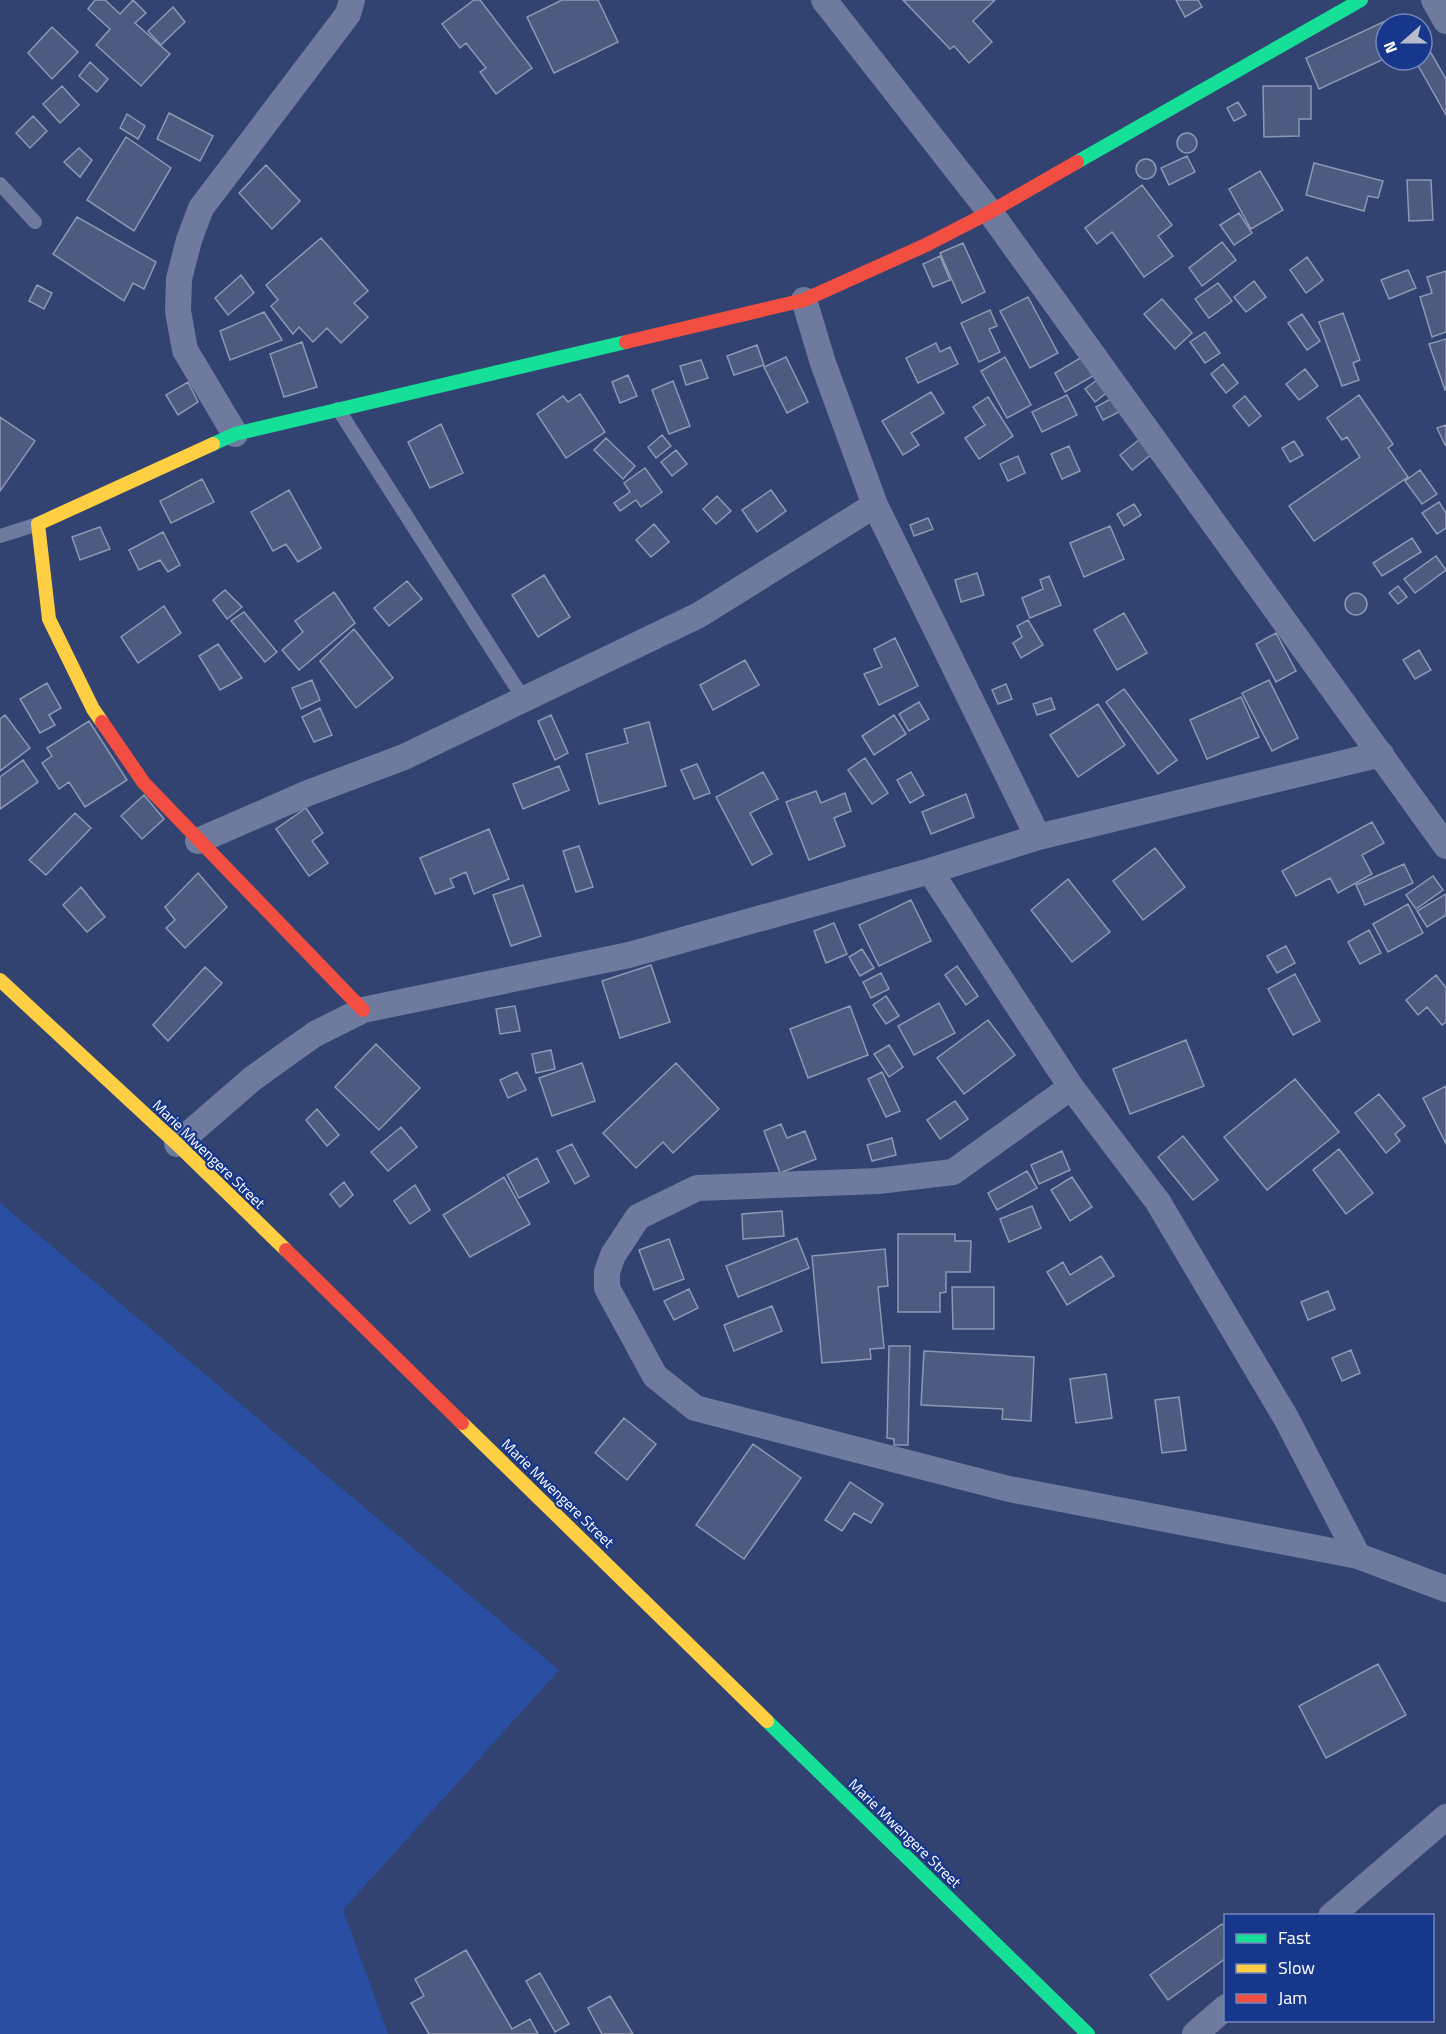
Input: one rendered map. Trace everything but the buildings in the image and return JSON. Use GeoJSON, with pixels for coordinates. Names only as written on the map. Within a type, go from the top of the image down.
{"type":"FeatureCollection","features":[{"type":"Feature","properties":{"kind":"street"},"geometry":{"type":"LineString","coordinates":[[235,434],[185,350],[178,311],[179,279],[189,240],[201,208],[348,14],[352,0]]}},
{"type":"Feature","properties":{"kind":"street"},"geometry":{"type":"LineString","coordinates":[[824,0],[990,212],[1446,846]]}},
{"type":"Feature","properties":{"kind":"street"},"geometry":{"type":"LineString","coordinates":[[363,1010],[144,783],[93,709],[49,619],[38,524],[235,434],[804,300],[926,245],[990,212],[1361,0]]}},
{"type":"Feature","properties":{"kind":"street"},"geometry":{"type":"LineString","coordinates":[[1434,0],[1446,21]]}},
{"type":"Feature","properties":{"kind":"street"},"geometry":{"type":"LineString","coordinates":[[804,300],[823,363],[875,505],[1038,837]]}},
{"type":"Feature","properties":{"kind":"street"},"geometry":{"type":"LineString","coordinates":[[198,841],[308,793],[404,757],[699,615],[875,505]]}},
{"type":"Feature","properties":{"kind":"street"},"geometry":{"type":"LineString","coordinates":[[177,1144],[252,1079],[315,1034],[363,1010],[629,955],[930,871],[1038,837],[1381,754]]}},
{"type":"Feature","properties":{"kind":"street"},"geometry":{"type":"LineString","coordinates":[[930,871],[1071,1087],[1158,1202],[1286,1418],[1358,1556]]}},
{"type":"Feature","properties":{"kind":"street","name":"Marie Mwengere Street"},"geometry":{"type":"LineString","coordinates":[[0,980],[177,1144],[1088,2034]]}},
{"type":"Feature","properties":{"kind":"street"},"geometry":{"type":"LineString","coordinates":[[1071,1087],[953,1172],[878,1181],[697,1188],[638,1217],[613,1255],[607,1272],[607,1288],[655,1376],[695,1408],[1009,1489],[1358,1556],[1446,1589]]}},
{"type":"Feature","properties":{"kind":"street"},"geometry":{"type":"LineString","coordinates":[[1333,1914],[1446,1817]]}},
{"type":"Feature","properties":{"kind":"street"},"geometry":{"type":"LineString","coordinates":[[1195,2034],[1224,2009]]}},
{"type":"Feature","properties":{"kind":"lane"},"geometry":{"type":"LineString","coordinates":[[0,184],[35,222]]}},
{"type":"Feature","properties":{"kind":"lane"},"geometry":{"type":"LineString","coordinates":[[338,409],[524,698]]}},
{"type":"Feature","properties":{"kind":"lane"},"geometry":{"type":"LineString","coordinates":[[0,536],[38,524]]}},
{"type":"Feature","properties":{"kind":"shaded area"},"geometry":{"type":"Polygon","coordinates":[[[0,1203],[559,1670],[343,1910],[388,2034],[0,2034],[0,1203]]]}},
{"type":"Feature","properties":{"kind":"traffic: fast"},"geometry":{"type":"LineString","coordinates":[[1077,162],[1361,0]]}},
{"type":"Feature","properties":{"kind":"traffic: fast"},"geometry":{"type":"LineString","coordinates":[[213,444],[235,434],[626,342]]}},
{"type":"Feature","properties":{"kind":"traffic: fast"},"geometry":{"type":"LineString","coordinates":[[767,1721],[1088,2034]]}},
{"type":"Feature","properties":{"kind":"traffic: slow"},"geometry":{"type":"LineString","coordinates":[[102,722],[93,709],[49,619],[38,524],[213,444]]}},
{"type":"Feature","properties":{"kind":"traffic: slow"},"geometry":{"type":"LineString","coordinates":[[0,980],[177,1144],[286,1250]]}},
{"type":"Feature","properties":{"kind":"traffic: slow"},"geometry":{"type":"LineString","coordinates":[[462,1423],[767,1721]]}},
{"type":"Feature","properties":{"kind":"traffic: jam"},"geometry":{"type":"LineString","coordinates":[[626,342],[804,300],[926,245],[990,212],[1077,162]]}},
{"type":"Feature","properties":{"kind":"traffic: jam"},"geometry":{"type":"LineString","coordinates":[[102,722],[144,783],[363,1010]]}},
{"type":"Feature","properties":{"kind":"traffic: jam"},"geometry":{"type":"LineString","coordinates":[[286,1250],[462,1423]]}}]}
